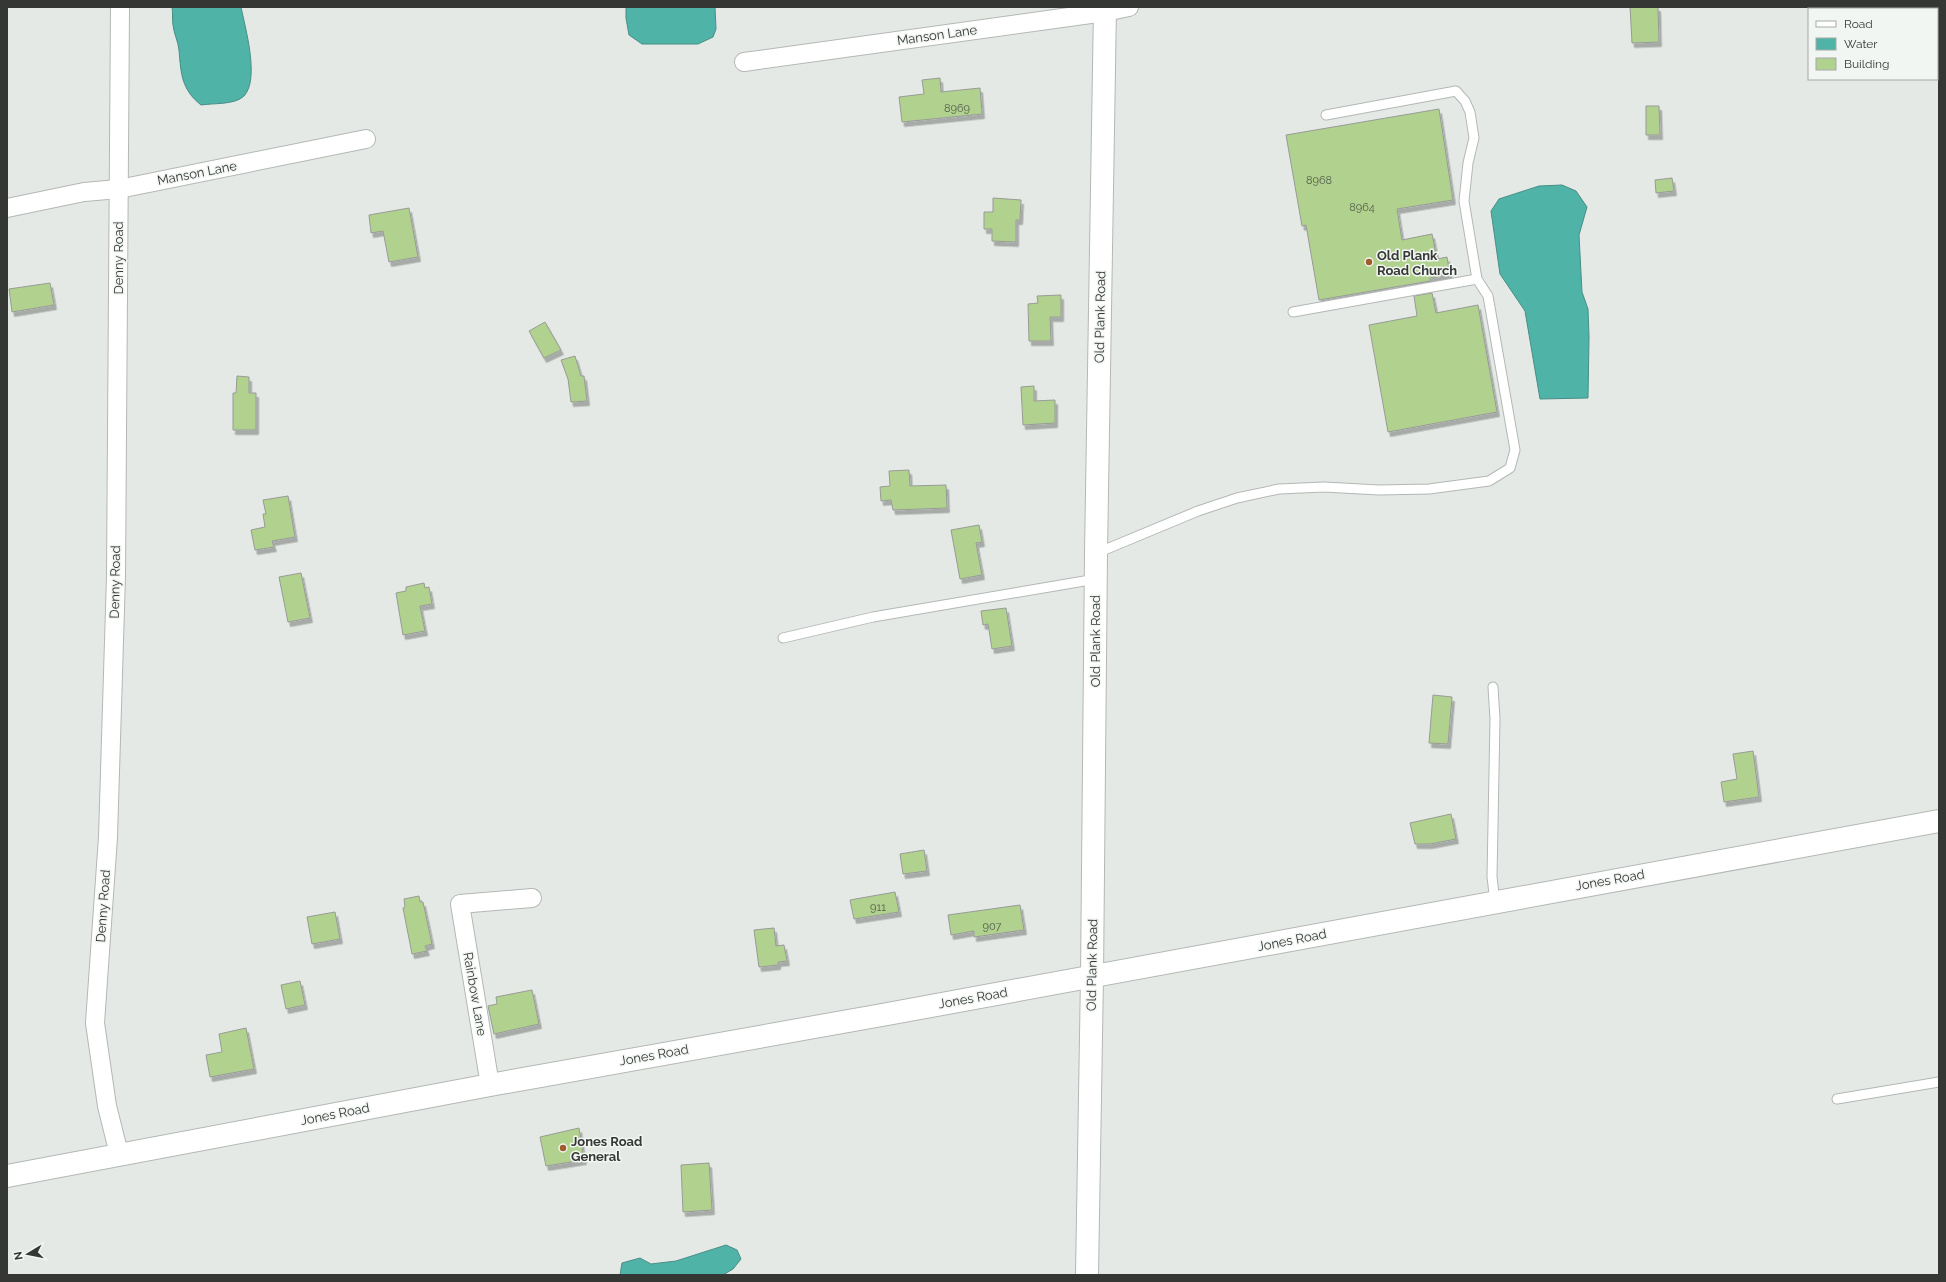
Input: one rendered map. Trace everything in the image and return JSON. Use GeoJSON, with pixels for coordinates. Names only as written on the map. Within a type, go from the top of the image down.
{"type":"FeatureCollection","features":[{"type":"Feature","properties":{"kind":"street","name":"Denny Road"},"geometry":{"type":"LineString","coordinates":[[119,1154],[106,1106],[95,1023],[108,837],[116,569],[120,7]]}},
{"type":"Feature","properties":{"kind":"street","name":"Manson Lane"},"geometry":{"type":"LineString","coordinates":[[744,62],[1129,7]]}},
{"type":"Feature","properties":{"kind":"street","name":"Old Plank Road"},"geometry":{"type":"LineString","coordinates":[[1087,1275],[1092,977],[1096,553],[1105,10]]}},
{"type":"Feature","properties":{"kind":"street","name":"Manson Lane"},"geometry":{"type":"LineString","coordinates":[[7,208],[84,192],[119,189],[366,139]]}},
{"type":"Feature","properties":{"kind":"street","name":"Jones Road"},"geometry":{"type":"LineString","coordinates":[[7,1176],[490,1084],[1092,977],[1939,821]]}},
{"type":"Feature","properties":{"kind":"street","name":"Rainbow Lane"},"geometry":{"type":"LineString","coordinates":[[490,1084],[460,904],[532,898]]}},
{"type":"Feature","properties":{"kind":"lane"},"geometry":{"type":"LineString","coordinates":[[1096,553],[1198,510],[1237,498],[1279,489],[1324,487],[1379,490],[1429,489],[1489,481],[1510,468],[1515,450],[1490,304],[1488,296],[1477,279],[1464,201],[1468,163],[1474,138],[1470,112],[1465,101],[1456,91],[1326,114]]}},
{"type":"Feature","properties":{"kind":"lane"},"geometry":{"type":"LineString","coordinates":[[1293,312],[1477,279]]}},
{"type":"Feature","properties":{"kind":"lane"},"geometry":{"type":"LineString","coordinates":[[783,638],[873,618],[1096,579]]}},
{"type":"Feature","properties":{"kind":"lane"},"geometry":{"type":"LineString","coordinates":[[1493,687],[1495,720],[1492,877],[1495,902]]}},
{"type":"Feature","properties":{"kind":"lane"},"geometry":{"type":"LineString","coordinates":[[1837,1099],[1939,1082]]}},
{"type":"Feature","properties":{"kind":"water"},"geometry":{"type":"Polygon","coordinates":[[[172,7],[241,7],[248,39],[251,66],[249,88],[244,96],[235,101],[201,105],[189,93],[183,80],[173,25],[172,7]]]}},
{"type":"Feature","properties":{"kind":"water"},"geometry":{"type":"Polygon","coordinates":[[[626,7],[715,7],[716,29],[713,37],[698,44],[642,44],[629,35],[626,7]]]}},
{"type":"Feature","properties":{"kind":"water"},"geometry":{"type":"Polygon","coordinates":[[[1562,185],[1576,191],[1587,207],[1579,235],[1582,292],[1588,309],[1588,398],[1540,399],[1525,311],[1500,274],[1491,211],[1499,199],[1539,186],[1562,185]]]}},
{"type":"Feature","properties":{"kind":"water"},"geometry":{"type":"Polygon","coordinates":[[[726,1245],[737,1250],[741,1259],[733,1269],[723,1275],[620,1275],[622,1263],[640,1258],[651,1264],[676,1261],[726,1245]]]}},
{"type":"Feature","properties":{"kind":"building"},"geometry":{"type":"Polygon","coordinates":[[[1630,7],[1658,7],[1659,42],[1632,43],[1630,7]]]}},
{"type":"Feature","properties":{"kind":"building"},"geometry":{"type":"Polygon","coordinates":[[[940,78],[941,92],[980,88],[982,114],[902,122],[899,97],[924,94],[922,80],[940,78]]]}},
{"type":"Feature","properties":{"kind":"building"},"geometry":{"type":"Polygon","coordinates":[[[1646,106],[1659,106],[1660,135],[1646,135],[1646,106]]]}},
{"type":"Feature","properties":{"kind":"building"},"geometry":{"type":"Polygon","coordinates":[[[1439,109],[1453,200],[1397,209],[1402,240],[1432,234],[1437,259],[1447,257],[1450,275],[1430,278],[1430,281],[1319,300],[1306,225],[1302,226],[1286,135],[1439,109]]]}},
{"type":"Feature","properties":{"kind":"building"},"geometry":{"type":"Polygon","coordinates":[[[1672,178],[1674,191],[1656,193],[1655,180],[1672,178]]]}},
{"type":"Feature","properties":{"kind":"building"},"geometry":{"type":"Polygon","coordinates":[[[993,198],[1021,200],[1020,220],[1016,220],[1016,242],[992,241],[992,229],[984,229],[984,212],[993,212],[993,198]]]}},
{"type":"Feature","properties":{"kind":"building"},"geometry":{"type":"Polygon","coordinates":[[[409,208],[418,257],[389,262],[383,231],[371,233],[369,215],[409,208]]]}},
{"type":"Feature","properties":{"kind":"building"},"geometry":{"type":"Polygon","coordinates":[[[50,283],[54,305],[12,312],[9,289],[50,283]]]}},
{"type":"Feature","properties":{"kind":"building"},"geometry":{"type":"Polygon","coordinates":[[[1432,293],[1436,313],[1478,305],[1497,412],[1388,432],[1369,325],[1417,316],[1414,296],[1432,293]]]}},
{"type":"Feature","properties":{"kind":"building"},"geometry":{"type":"Polygon","coordinates":[[[1061,295],[1061,317],[1050,317],[1051,341],[1029,341],[1028,304],[1038,303],[1037,296],[1061,295]]]}},
{"type":"Feature","properties":{"kind":"building"},"geometry":{"type":"Polygon","coordinates":[[[545,322],[561,350],[544,358],[529,331],[545,322]]]}},
{"type":"Feature","properties":{"kind":"building"},"geometry":{"type":"Polygon","coordinates":[[[575,356],[581,376],[584,376],[587,401],[571,402],[568,379],[561,360],[575,356]]]}},
{"type":"Feature","properties":{"kind":"building"},"geometry":{"type":"Polygon","coordinates":[[[237,376],[249,377],[249,393],[256,393],[256,430],[233,430],[233,393],[236,393],[237,376]]]}},
{"type":"Feature","properties":{"kind":"building"},"geometry":{"type":"Polygon","coordinates":[[[1034,386],[1034,401],[1055,400],[1055,423],[1023,425],[1021,387],[1034,386]]]}},
{"type":"Feature","properties":{"kind":"building"},"geometry":{"type":"Polygon","coordinates":[[[909,470],[910,486],[946,485],[947,508],[893,510],[891,500],[881,501],[880,487],[890,486],[889,471],[909,470]]]}},
{"type":"Feature","properties":{"kind":"building"},"geometry":{"type":"Polygon","coordinates":[[[288,496],[295,537],[272,541],[274,547],[255,550],[251,530],[265,527],[263,514],[266,514],[263,500],[288,496]]]}},
{"type":"Feature","properties":{"kind":"building"},"geometry":{"type":"Polygon","coordinates":[[[979,525],[982,542],[976,543],[982,575],[960,579],[951,530],[979,525]]]}},
{"type":"Feature","properties":{"kind":"building"},"geometry":{"type":"Polygon","coordinates":[[[301,573],[310,618],[288,622],[279,577],[301,573]]]}},
{"type":"Feature","properties":{"kind":"building"},"geometry":{"type":"Polygon","coordinates":[[[424,583],[425,588],[429,587],[432,604],[420,606],[425,631],[403,635],[396,593],[406,591],[406,587],[424,583]]]}},
{"type":"Feature","properties":{"kind":"building"},"geometry":{"type":"Polygon","coordinates":[[[1006,608],[1012,646],[992,649],[988,624],[983,625],[981,611],[1006,608]]]}},
{"type":"Feature","properties":{"kind":"building"},"geometry":{"type":"Polygon","coordinates":[[[1433,695],[1452,697],[1448,744],[1429,743],[1433,695]]]}},
{"type":"Feature","properties":{"kind":"building"},"geometry":{"type":"Polygon","coordinates":[[[1753,751],[1759,797],[1724,802],[1721,782],[1737,779],[1733,754],[1753,751]]]}},
{"type":"Feature","properties":{"kind":"building"},"geometry":{"type":"Polygon","coordinates":[[[1451,814],[1456,839],[1430,844],[1415,844],[1410,823],[1451,814]]]}},
{"type":"Feature","properties":{"kind":"building"},"geometry":{"type":"Polygon","coordinates":[[[924,850],[927,871],[903,874],[900,854],[924,850]]]}},
{"type":"Feature","properties":{"kind":"building"},"geometry":{"type":"Polygon","coordinates":[[[895,892],[899,912],[854,919],[850,900],[895,892]]]}},
{"type":"Feature","properties":{"kind":"building"},"geometry":{"type":"Polygon","coordinates":[[[419,896],[420,902],[423,902],[432,944],[425,946],[427,951],[412,954],[403,908],[405,907],[404,899],[419,896]]]}},
{"type":"Feature","properties":{"kind":"building"},"geometry":{"type":"Polygon","coordinates":[[[1020,905],[1024,930],[974,937],[974,931],[951,935],[948,915],[1020,905]]]}},
{"type":"Feature","properties":{"kind":"building"},"geometry":{"type":"Polygon","coordinates":[[[335,912],[340,939],[312,944],[307,917],[335,912]]]}},
{"type":"Feature","properties":{"kind":"building"},"geometry":{"type":"Polygon","coordinates":[[[774,928],[776,946],[784,945],[787,961],[778,962],[778,965],[759,967],[754,930],[774,928]]]}},
{"type":"Feature","properties":{"kind":"building"},"geometry":{"type":"Polygon","coordinates":[[[300,981],[305,1005],[286,1009],[281,985],[300,981]]]}},
{"type":"Feature","properties":{"kind":"building"},"geometry":{"type":"Polygon","coordinates":[[[532,990],[539,1024],[494,1034],[488,1006],[497,1004],[496,997],[532,990]]]}},
{"type":"Feature","properties":{"kind":"building"},"geometry":{"type":"Polygon","coordinates":[[[246,1028],[254,1069],[210,1077],[206,1055],[222,1052],[219,1034],[246,1028]]]}},
{"type":"Feature","properties":{"kind":"building","name":"Jones Road General"},"geometry":{"type":"Polygon","coordinates":[[[579,1128],[584,1160],[546,1166],[540,1137],[579,1128]]]}},
{"type":"Feature","properties":{"kind":"building"},"geometry":{"type":"Polygon","coordinates":[[[709,1163],[712,1210],[683,1212],[681,1165],[709,1163]]]}},
{"type":"Feature","properties":{"kind":"place","name":"Old Plank Road Church"},"geometry":{"type":"Point","coordinates":[1369,262]}},
{"type":"Feature","properties":{"kind":"place","name":"Jones Road General"},"geometry":{"type":"Point","coordinates":[563,1148]}}]}
